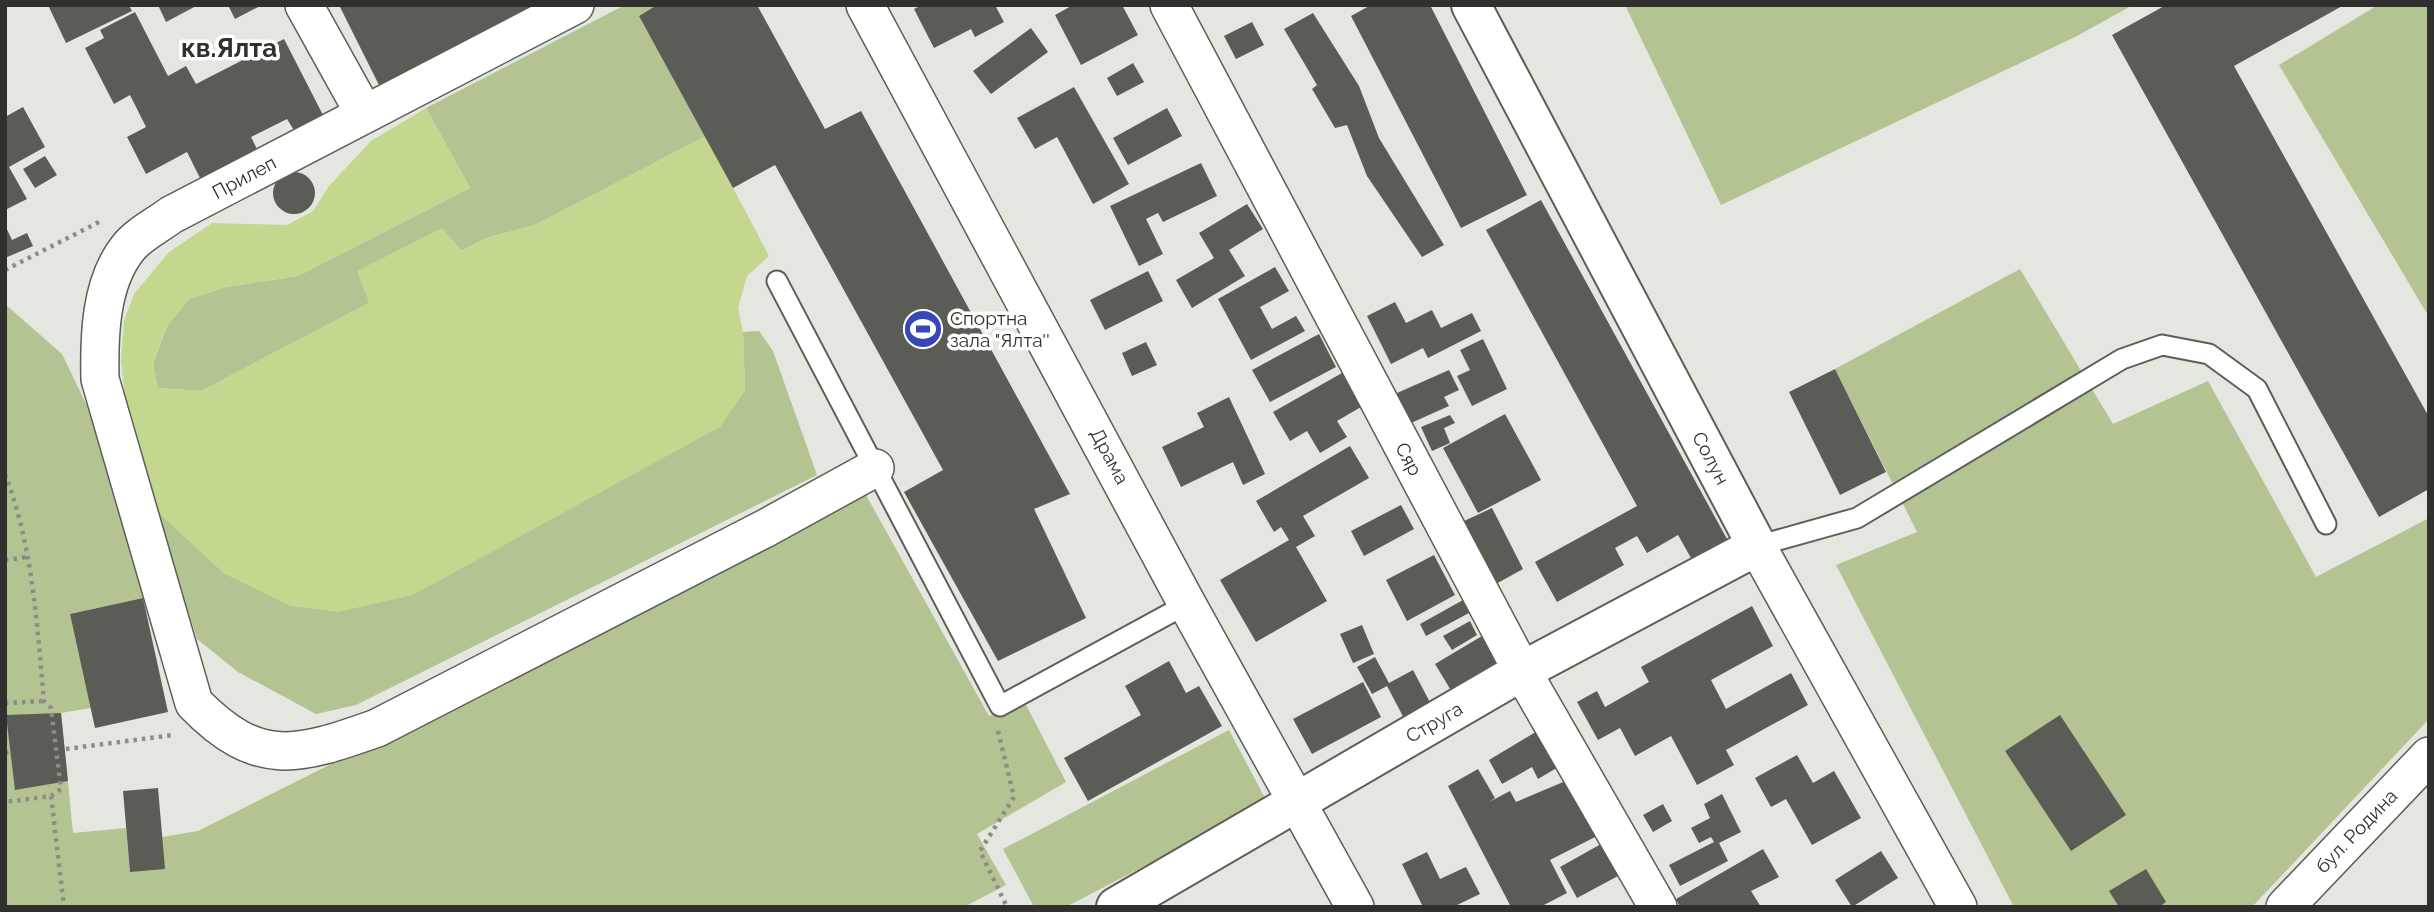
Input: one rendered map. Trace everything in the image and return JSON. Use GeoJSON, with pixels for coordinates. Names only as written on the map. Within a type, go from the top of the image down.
{"type":"FeatureCollection","features":[{"type":"Feature","properties":{"kind":"street"},"geometry":{"type":"LineString","coordinates":[[304,5],[364,113]]}},
{"type":"Feature","properties":{"kind":"street","name":"Прилеп"},"geometry":{"type":"LineString","coordinates":[[219,728],[194,703],[182,669],[100,379],[99,338],[109,286],[128,247],[171,215],[575,5]]}},
{"type":"Feature","properties":{"kind":"street","name":"Драма"},"geometry":{"type":"LineString","coordinates":[[865,5],[1187,604],[1354,907]]}},
{"type":"Feature","properties":{"kind":"street","name":"Сяр"},"geometry":{"type":"LineString","coordinates":[[1169,5],[1522,671],[1658,907]]}},
{"type":"Feature","properties":{"kind":"street","name":"Солун"},"geometry":{"type":"LineString","coordinates":[[1471,5],[1757,546],[1958,907]]}},
{"type":"Feature","properties":{"kind":"street"},"geometry":{"type":"LineString","coordinates":[[219,728],[238,740],[261,748],[291,752],[326,746],[377,728],[766,528],[874,468]]}},
{"type":"Feature","properties":{"kind":"street","name":"Струга"},"geometry":{"type":"LineString","coordinates":[[1116,907],[1522,671],[1757,546]]}},
{"type":"Feature","properties":{"kind":"street","name":"бул. Родина"},"geometry":{"type":"LineString","coordinates":[[2284,907],[2429,756]]}},
{"type":"Feature","properties":{"kind":"lane"},"geometry":{"type":"LineString","coordinates":[[777,281],[1000,706],[1187,604]]}},
{"type":"Feature","properties":{"kind":"lane"},"geometry":{"type":"LineString","coordinates":[[1757,546],[1857,518],[2122,359],[2162,345],[2209,355],[2257,389],[2326,524]]}},
{"type":"Feature","properties":{"kind":"path"},"geometry":{"type":"LineString","coordinates":[[5,270],[111,216]]}},
{"type":"Feature","properties":{"kind":"path"},"geometry":{"type":"LineString","coordinates":[[5,474],[15,499],[33,579],[44,701],[52,713],[61,789],[51,796],[5,802]]}},
{"type":"Feature","properties":{"kind":"path"},"geometry":{"type":"LineString","coordinates":[[5,560],[28,557]]}},
{"type":"Feature","properties":{"kind":"path"},"geometry":{"type":"LineString","coordinates":[[987,683],[1014,797],[980,852],[1007,907]]}},
{"type":"Feature","properties":{"kind":"path"},"geometry":{"type":"LineString","coordinates":[[5,703],[44,701]]}},
{"type":"Feature","properties":{"kind":"path"},"geometry":{"type":"LineString","coordinates":[[66,749],[219,728]]}},
{"type":"Feature","properties":{"kind":"path"},"geometry":{"type":"LineString","coordinates":[[51,796],[64,907]]}},
{"type":"Feature","properties":{"kind":"shaded area"},"geometry":{"type":"Polygon","coordinates":[[[625,5],[657,5],[639,16],[706,136],[535,225],[486,238],[461,251],[442,228],[369,303],[201,391],[158,388],[153,364],[167,326],[189,299],[226,287],[298,276],[470,188],[426,108],[625,5]]]}},
{"type":"Feature","properties":{"kind":"shaded area"},"geometry":{"type":"Polygon","coordinates":[[[1625,5],[2133,5],[2075,37],[1721,205],[1625,5]]]}},
{"type":"Feature","properties":{"kind":"shaded area"},"geometry":{"type":"Polygon","coordinates":[[[2378,5],[2429,5],[2429,317],[2279,65],[2378,5]]]}},
{"type":"Feature","properties":{"kind":"shaded area"},"geometry":{"type":"Polygon","coordinates":[[[426,108],[470,188],[298,276],[226,287],[189,299],[167,326],[153,363],[158,388],[201,391],[369,303],[357,271],[442,228],[462,251],[486,238],[535,225],[706,136],[769,256],[747,276],[738,308],[743,332],[745,391],[720,427],[413,595],[338,612],[290,606],[225,574],[156,510],[125,399],[121,360],[124,321],[134,294],[169,252],[212,223],[287,225],[313,211],[329,186],[371,141],[426,108]]]}},
{"type":"Feature","properties":{"kind":"shaded area"},"geometry":{"type":"Polygon","coordinates":[[[2020,269],[2113,424],[2208,381],[2316,577],[2429,518],[2429,719],[2252,907],[2014,907],[1836,565],[1917,532],[1835,369],[2020,269]]]}},
{"type":"Feature","properties":{"kind":"shaded area"},"geometry":{"type":"Polygon","coordinates":[[[5,304],[62,354],[89,410],[143,598],[70,614],[91,708],[61,713],[73,833],[126,828],[130,872],[162,837],[198,831],[866,495],[989,716],[1023,699],[1066,782],[977,834],[1006,885],[964,907],[5,907],[5,304]]]}},
{"type":"Feature","properties":{"kind":"shaded area"},"geometry":{"type":"Polygon","coordinates":[[[759,331],[773,351],[817,475],[356,705],[316,714],[238,672],[197,639],[156,510],[225,574],[745,391],[743,332],[759,331]]]}},
{"type":"Feature","properties":{"kind":"shaded area"},"geometry":{"type":"Polygon","coordinates":[[[1229,730],[1267,802],[1066,907],[1034,907],[1003,849],[1229,730]]]}},
{"type":"Feature","properties":{"kind":"building"},"geometry":{"type":"Polygon","coordinates":[[[48,5],[129,5],[132,11],[66,43],[48,5]]]}},
{"type":"Feature","properties":{"kind":"building"},"geometry":{"type":"Polygon","coordinates":[[[158,5],[198,5],[166,22],[158,5]]]}},
{"type":"Feature","properties":{"kind":"building"},"geometry":{"type":"Polygon","coordinates":[[[228,5],[262,5],[235,19],[228,5]]]}},
{"type":"Feature","properties":{"kind":"building"},"geometry":{"type":"Polygon","coordinates":[[[339,5],[539,5],[379,85],[339,5]]]}},
{"type":"Feature","properties":{"kind":"building","name":"Спортна зала \"Ялта''"},"geometry":{"type":"Polygon","coordinates":[[[657,5],[757,5],[825,129],[861,111],[1070,494],[1034,509],[1086,618],[998,661],[904,492],[943,470],[775,165],[733,188],[639,16],[657,5]]]}},
{"type":"Feature","properties":{"kind":"building"},"geometry":{"type":"Polygon","coordinates":[[[922,5],[995,5],[1004,22],[975,37],[971,29],[934,48],[914,9],[922,5]]]}},
{"type":"Feature","properties":{"kind":"building"},"geometry":{"type":"Polygon","coordinates":[[[1073,5],[1122,5],[1138,35],[1081,65],[1055,15],[1073,5]]]}},
{"type":"Feature","properties":{"kind":"building"},"geometry":{"type":"Polygon","coordinates":[[[1371,5],[1430,5],[1527,195],[1461,228],[1351,16],[1371,5]]]}},
{"type":"Feature","properties":{"kind":"building"},"geometry":{"type":"Polygon","coordinates":[[[2166,5],[2344,5],[2234,66],[2429,417],[2429,489],[2379,517],[2112,35],[2166,5]]]}},
{"type":"Feature","properties":{"kind":"building"},"geometry":{"type":"Polygon","coordinates":[[[135,12],[168,76],[186,66],[196,84],[284,39],[324,117],[295,132],[287,119],[251,137],[260,155],[203,184],[187,152],[146,174],[127,137],[146,127],[130,95],[114,104],[85,48],[104,38],[100,30],[135,12]]]}},
{"type":"Feature","properties":{"kind":"building"},"geometry":{"type":"Polygon","coordinates":[[[1313,13],[1359,86],[1379,138],[1444,245],[1422,257],[1367,176],[1347,125],[1335,128],[1312,89],[1317,85],[1284,29],[1313,13]]]}},
{"type":"Feature","properties":{"kind":"building"},"geometry":{"type":"Polygon","coordinates":[[[1252,22],[1264,45],[1236,59],[1224,36],[1252,22]]]}},
{"type":"Feature","properties":{"kind":"building"},"geometry":{"type":"Polygon","coordinates":[[[1031,28],[1048,52],[991,94],[973,71],[1031,28]]]}},
{"type":"Feature","properties":{"kind":"building"},"geometry":{"type":"Polygon","coordinates":[[[1133,63],[1144,82],[1117,96],[1107,78],[1133,63]]]}},
{"type":"Feature","properties":{"kind":"building"},"geometry":{"type":"Polygon","coordinates":[[[1074,87],[1129,184],[1093,204],[1057,137],[1035,149],[1017,118],[1074,87]]]}},
{"type":"Feature","properties":{"kind":"building"},"geometry":{"type":"Polygon","coordinates":[[[23,107],[45,147],[9,167],[27,199],[5,210],[5,117],[23,107]]]}},
{"type":"Feature","properties":{"kind":"building"},"geometry":{"type":"Polygon","coordinates":[[[1167,108],[1182,136],[1128,165],[1113,138],[1167,108]]]}},
{"type":"Feature","properties":{"kind":"building"},"geometry":{"type":"Polygon","coordinates":[[[45,156],[57,175],[35,188],[23,169],[45,156]]]}},
{"type":"Feature","properties":{"kind":"building"},"geometry":{"type":"Polygon","coordinates":[[[1201,163],[1217,196],[1163,222],[1158,213],[1146,219],[1163,254],[1139,266],[1110,206],[1201,163]]]}},
{"type":"Feature","properties":{"kind":"building"},"geometry":{"type":"Polygon","coordinates":[[[294,172],[309,178],[315,193],[309,208],[294,214],[279,208],[273,193],[279,178],[294,172]]]}},
{"type":"Feature","properties":{"kind":"building"},"geometry":{"type":"Polygon","coordinates":[[[1541,200],[1727,539],[1691,558],[1678,535],[1647,553],[1637,536],[1615,548],[1624,565],[1557,602],[1535,562],[1637,506],[1486,230],[1541,200]]]}},
{"type":"Feature","properties":{"kind":"building"},"geometry":{"type":"Polygon","coordinates":[[[1247,204],[1263,229],[1229,250],[1245,276],[1192,308],[1176,280],[1214,258],[1199,233],[1247,204]]]}},
{"type":"Feature","properties":{"kind":"building"},"geometry":{"type":"Polygon","coordinates":[[[5,225],[12,240],[27,233],[33,246],[5,258],[5,225]]]}},
{"type":"Feature","properties":{"kind":"building"},"geometry":{"type":"Polygon","coordinates":[[[1275,267],[1289,291],[1260,307],[1272,329],[1296,316],[1305,331],[1251,360],[1218,299],[1275,267]]]}},
{"type":"Feature","properties":{"kind":"building"},"geometry":{"type":"Polygon","coordinates":[[[1148,271],[1163,301],[1105,330],[1090,300],[1148,271]]]}},
{"type":"Feature","properties":{"kind":"building"},"geometry":{"type":"Polygon","coordinates":[[[1395,302],[1406,323],[1432,310],[1441,328],[1472,313],[1481,331],[1428,358],[1423,348],[1391,364],[1367,316],[1395,302]]]}},
{"type":"Feature","properties":{"kind":"building"},"geometry":{"type":"Polygon","coordinates":[[[1319,334],[1336,367],[1270,402],[1252,370],[1319,334]]]}},
{"type":"Feature","properties":{"kind":"building"},"geometry":{"type":"Polygon","coordinates":[[[1483,339],[1507,389],[1472,406],[1457,376],[1470,370],[1460,350],[1483,339]]]}},
{"type":"Feature","properties":{"kind":"building"},"geometry":{"type":"Polygon","coordinates":[[[1146,342],[1157,365],[1132,376],[1122,353],[1146,342]]]}},
{"type":"Feature","properties":{"kind":"building"},"geometry":{"type":"Polygon","coordinates":[[[1835,369],[1886,472],[1840,495],[1789,392],[1835,369]]]}},
{"type":"Feature","properties":{"kind":"building"},"geometry":{"type":"Polygon","coordinates":[[[1449,370],[1459,390],[1444,397],[1449,406],[1411,423],[1397,393],[1449,370]]]}},
{"type":"Feature","properties":{"kind":"building"},"geometry":{"type":"Polygon","coordinates":[[[1342,373],[1361,407],[1337,421],[1347,437],[1320,453],[1307,431],[1290,441],[1273,412],[1342,373]]]}},
{"type":"Feature","properties":{"kind":"building"},"geometry":{"type":"Polygon","coordinates":[[[1229,397],[1265,474],[1243,485],[1233,462],[1181,487],[1162,447],[1204,427],[1197,413],[1229,397]]]}},
{"type":"Feature","properties":{"kind":"building"},"geometry":{"type":"Polygon","coordinates":[[[1505,414],[1541,480],[1478,513],[1443,448],[1505,414]]]}},
{"type":"Feature","properties":{"kind":"building"},"geometry":{"type":"Polygon","coordinates":[[[1450,415],[1455,423],[1444,428],[1450,443],[1432,451],[1421,427],[1450,415]]]}},
{"type":"Feature","properties":{"kind":"building"},"geometry":{"type":"Polygon","coordinates":[[[1350,446],[1369,478],[1303,516],[1315,536],[1296,547],[1327,601],[1256,642],[1220,580],[1289,540],[1281,527],[1274,532],[1256,501],[1350,446]]]}},
{"type":"Feature","properties":{"kind":"building"},"geometry":{"type":"Polygon","coordinates":[[[1401,505],[1414,529],[1364,556],[1351,531],[1401,505]]]}},
{"type":"Feature","properties":{"kind":"building"},"geometry":{"type":"Polygon","coordinates":[[[1492,508],[1523,569],[1494,585],[1462,522],[1492,508]]]}},
{"type":"Feature","properties":{"kind":"building"},"geometry":{"type":"Polygon","coordinates":[[[1434,555],[1455,595],[1407,621],[1386,580],[1434,555]]]}},
{"type":"Feature","properties":{"kind":"building"},"geometry":{"type":"Polygon","coordinates":[[[143,598],[168,712],[95,728],[70,614],[143,598]]]}},
{"type":"Feature","properties":{"kind":"building"},"geometry":{"type":"Polygon","coordinates":[[[1463,600],[1469,613],[1426,636],[1420,624],[1463,600]]]}},
{"type":"Feature","properties":{"kind":"building"},"geometry":{"type":"Polygon","coordinates":[[[1752,606],[1773,646],[1711,680],[1726,709],[1791,673],[1808,705],[1726,750],[1734,765],[1697,785],[1671,736],[1635,756],[1620,728],[1598,740],[1577,702],[1597,691],[1605,707],[1649,682],[1641,667],[1752,606]]]}},
{"type":"Feature","properties":{"kind":"building"},"geometry":{"type":"Polygon","coordinates":[[[1470,621],[1477,635],[1452,650],[1443,636],[1470,621]]]}},
{"type":"Feature","properties":{"kind":"building"},"geometry":{"type":"Polygon","coordinates":[[[1362,625],[1374,654],[1353,663],[1340,634],[1362,625]]]}},
{"type":"Feature","properties":{"kind":"building"},"geometry":{"type":"Polygon","coordinates":[[[1482,636],[1502,668],[1455,697],[1435,664],[1482,636]]]}},
{"type":"Feature","properties":{"kind":"building"},"geometry":{"type":"Polygon","coordinates":[[[1375,657],[1389,683],[1413,670],[1434,710],[1407,724],[1387,686],[1372,694],[1357,667],[1375,657]]]}},
{"type":"Feature","properties":{"kind":"building"},"geometry":{"type":"Polygon","coordinates":[[[1169,661],[1186,693],[1199,686],[1222,726],[1088,801],[1064,758],[1141,715],[1125,686],[1169,661]]]}},
{"type":"Feature","properties":{"kind":"building"},"geometry":{"type":"Polygon","coordinates":[[[1363,682],[1381,717],[1312,754],[1293,719],[1363,682]]]}},
{"type":"Feature","properties":{"kind":"building"},"geometry":{"type":"Polygon","coordinates":[[[61,713],[68,781],[15,790],[6,715],[61,713]]]}},
{"type":"Feature","properties":{"kind":"building"},"geometry":{"type":"Polygon","coordinates":[[[2060,715],[2126,815],[2071,851],[2005,751],[2060,715]]]}},
{"type":"Feature","properties":{"kind":"building"},"geometry":{"type":"Polygon","coordinates":[[[1539,730],[1560,766],[1538,779],[1532,767],[1502,784],[1489,760],[1539,730]]]}},
{"type":"Feature","properties":{"kind":"building"},"geometry":{"type":"Polygon","coordinates":[[[1797,755],[1813,783],[1834,771],[1861,818],[1812,845],[1786,799],[1771,807],[1755,778],[1797,755]]]}},
{"type":"Feature","properties":{"kind":"building"},"geometry":{"type":"Polygon","coordinates":[[[1478,769],[1495,798],[1489,802],[1510,791],[1516,802],[1568,780],[1597,836],[1550,860],[1567,893],[1540,907],[1511,907],[1448,786],[1478,769]]]}},
{"type":"Feature","properties":{"kind":"building"},"geometry":{"type":"Polygon","coordinates":[[[158,788],[165,869],[130,872],[123,791],[158,788]]]}},
{"type":"Feature","properties":{"kind":"building"},"geometry":{"type":"Polygon","coordinates":[[[1722,794],[1741,832],[1719,843],[1728,861],[1680,886],[1669,865],[1714,842],[1711,837],[1699,843],[1691,828],[1710,818],[1704,804],[1722,794]]]}},
{"type":"Feature","properties":{"kind":"building"},"geometry":{"type":"Polygon","coordinates":[[[1663,804],[1672,821],[1653,832],[1643,815],[1663,804]]]}},
{"type":"Feature","properties":{"kind":"building"},"geometry":{"type":"Polygon","coordinates":[[[1601,844],[1618,876],[1577,898],[1560,867],[1601,844]]]}},
{"type":"Feature","properties":{"kind":"building"},"geometry":{"type":"Polygon","coordinates":[[[1763,849],[1779,877],[1751,891],[1761,907],[1680,907],[1676,899],[1763,849]]]}},
{"type":"Feature","properties":{"kind":"building"},"geometry":{"type":"Polygon","coordinates":[[[1881,851],[1898,878],[1852,907],[1835,880],[1881,851]]]}},
{"type":"Feature","properties":{"kind":"building"},"geometry":{"type":"Polygon","coordinates":[[[1427,852],[1440,879],[1466,867],[1480,894],[1453,907],[1423,907],[1402,864],[1427,852]]]}},
{"type":"Feature","properties":{"kind":"building"},"geometry":{"type":"Polygon","coordinates":[[[2146,869],[2166,902],[2159,907],[2119,907],[2109,891],[2146,869]]]}},
{"type":"Feature","properties":{"kind":"place","name":"Спортна зала \"Ялта''"},"geometry":{"type":"Point","coordinates":[923,329]}},
{"type":"Feature","properties":{"kind":"district","name":"кв.Ялта"},"geometry":{"type":"Point","coordinates":[229,48]}}]}
